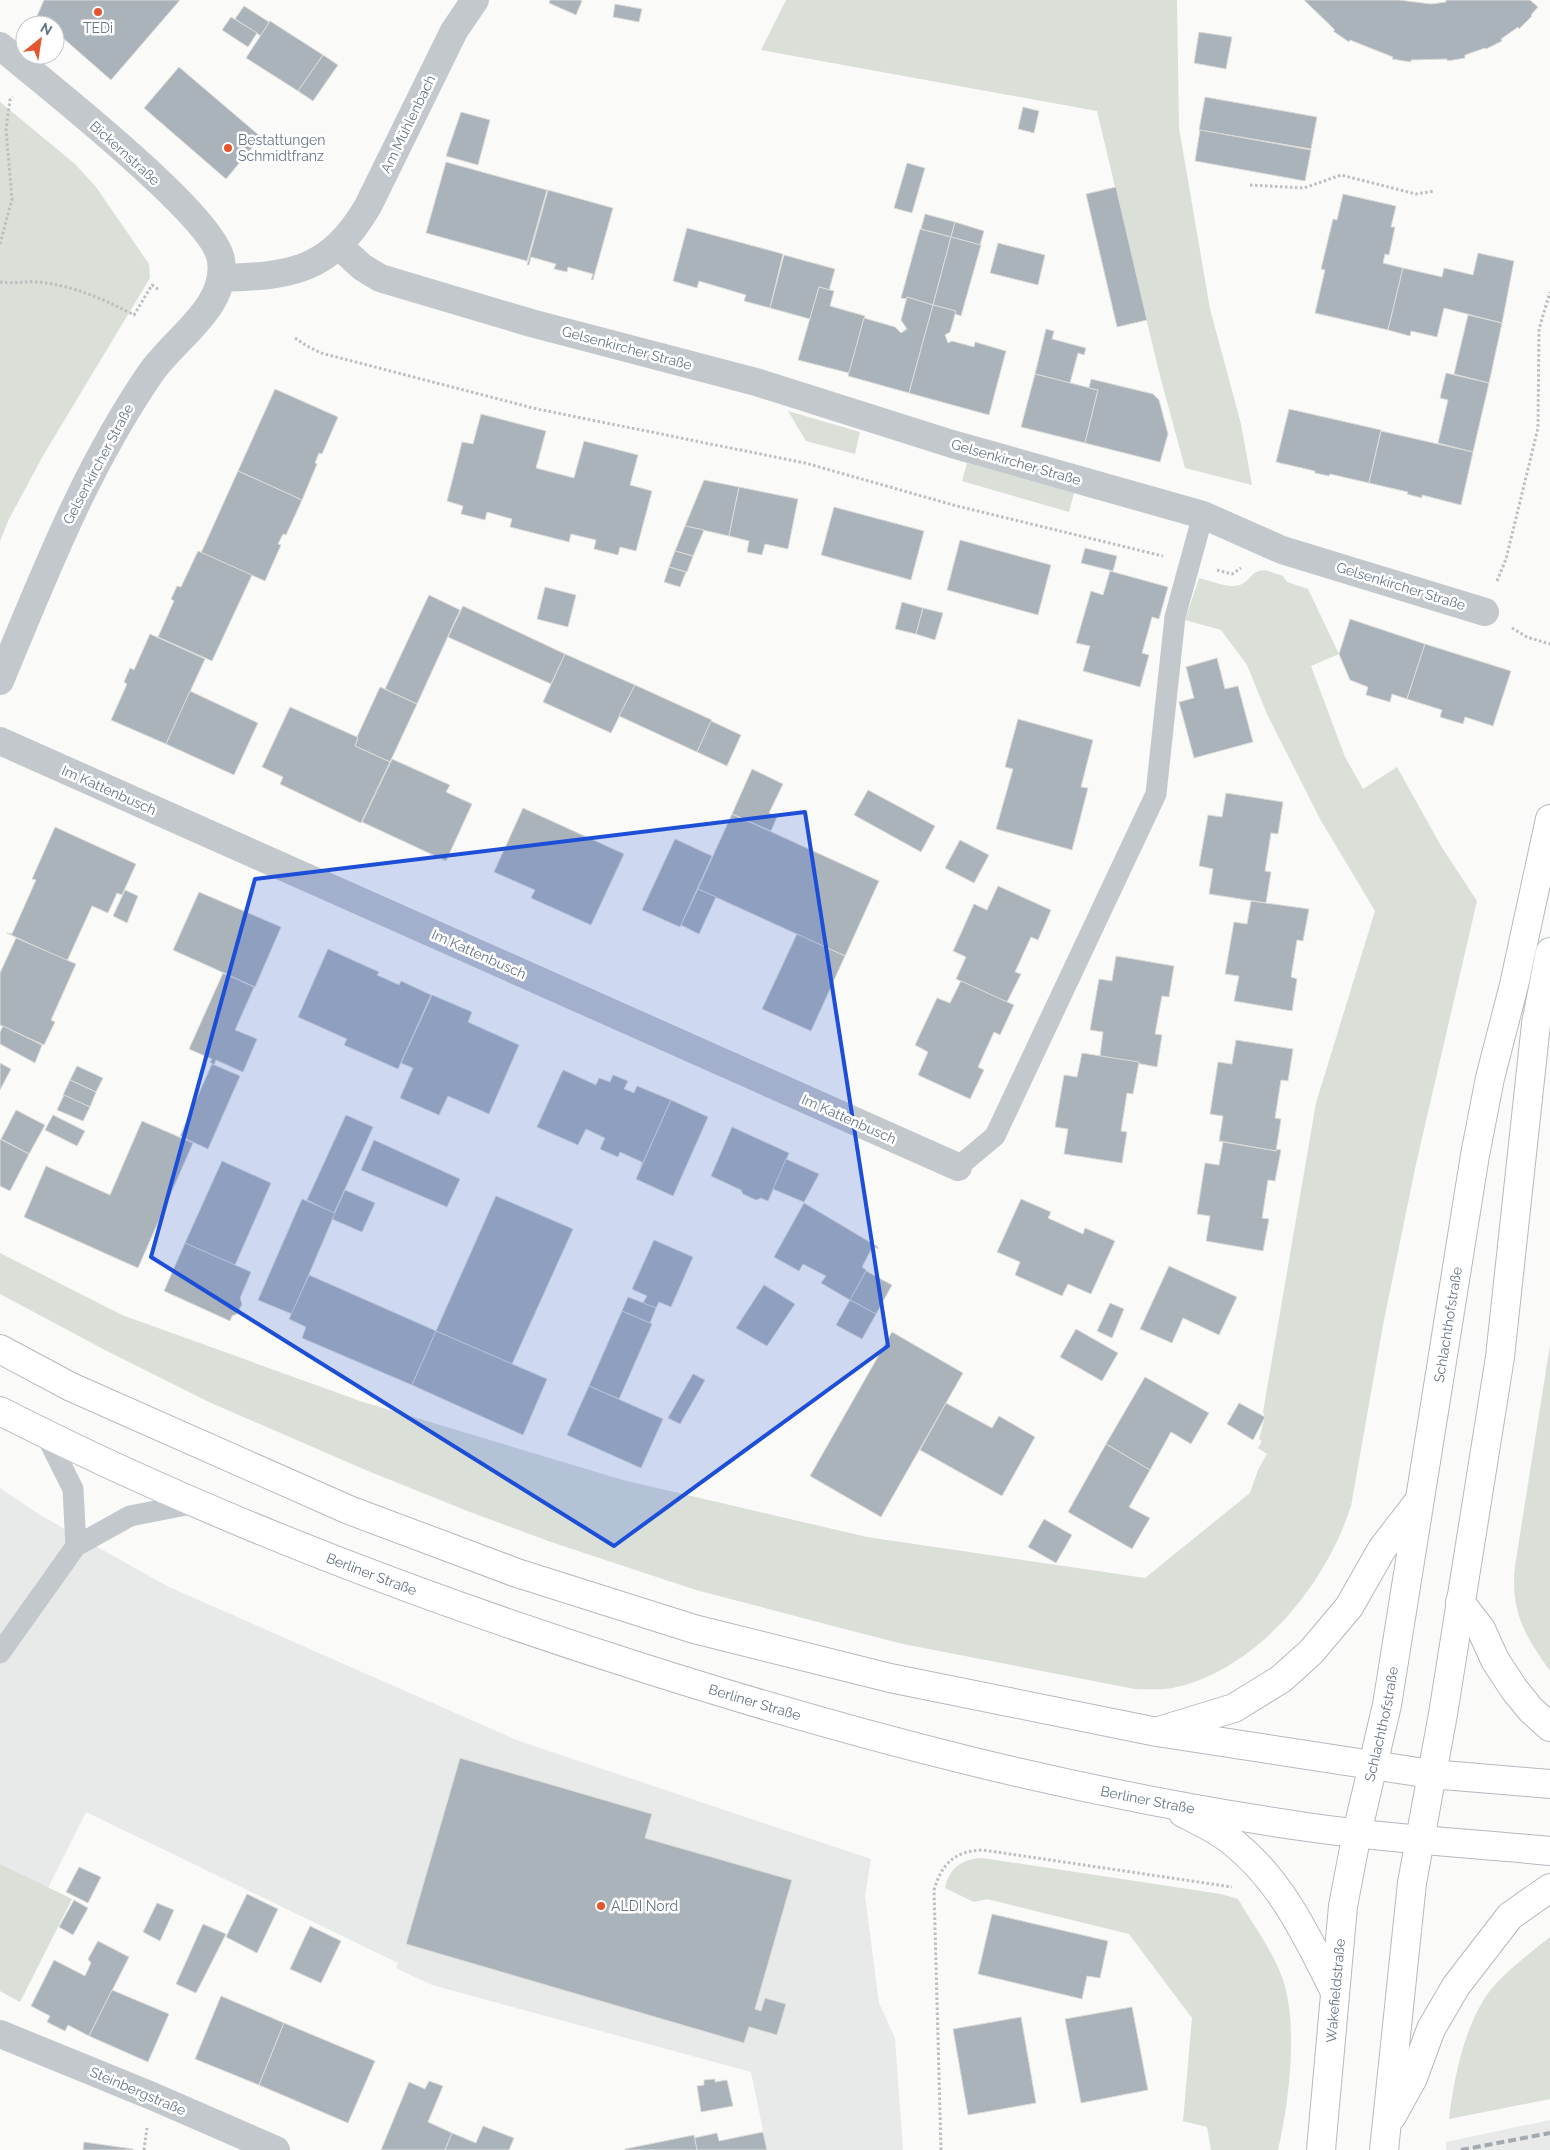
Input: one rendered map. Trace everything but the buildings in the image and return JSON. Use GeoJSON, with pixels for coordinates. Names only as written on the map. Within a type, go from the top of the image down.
{"type":"FeatureCollection","features":[{"type":"Feature","properties":{"kind":"main road","name":"Schlachthofstraße"},"geometry":{"type":"LineString","coordinates":[[1357,1833],[1387,1705],[1422,1498],[1475,1155],[1490,1078],[1514,985],[1550,819]]}},
{"type":"Feature","properties":{"kind":"main road"},"geometry":{"type":"LineString","coordinates":[[1385,2138],[1412,1883],[1418,1840],[1443,1714],[1500,1357],[1536,1024],[1550,952]]}},
{"type":"Feature","properties":{"kind":"main road"},"geometry":{"type":"LineString","coordinates":[[0,1349],[70,1387],[349,1510],[517,1573],[694,1629],[890,1678],[1157,1732],[1431,1774],[1550,1784]]}},
{"type":"Feature","properties":{"kind":"main road","name":"Berliner Straße"},"geometry":{"type":"LineString","coordinates":[[0,1411],[46,1435],[196,1503],[296,1545],[426,1594],[547,1638],[737,1698],[898,1744],[1021,1774],[1162,1802],[1308,1827],[1418,1840],[1550,1851]]}},
{"type":"Feature","properties":{"kind":"main road"},"geometry":{"type":"LineString","coordinates":[[1157,1732],[1234,1708],[1281,1679],[1311,1652],[1349,1606],[1382,1549],[1422,1498]]}},
{"type":"Feature","properties":{"kind":"main road"},"geometry":{"type":"LineString","coordinates":[[1460,1602],[1481,1630],[1495,1660],[1514,1689],[1531,1710],[1550,1727]]}},
{"type":"Feature","properties":{"kind":"main road"},"geometry":{"type":"LineString","coordinates":[[1162,1802],[1203,1823],[1230,1840],[1260,1870],[1295,1914],[1334,1990]]}},
{"type":"Feature","properties":{"kind":"main road","name":"Wakefieldstraße"},"geometry":{"type":"LineString","coordinates":[[1321,2150],[1343,1906],[1357,1833]]}},
{"type":"Feature","properties":{"kind":"main road"},"geometry":{"type":"LineString","coordinates":[[1385,2138],[1413,2078],[1431,2029],[1456,1986],[1510,1916],[1550,1888]]}},
{"type":"Feature","properties":{"kind":"street","name":"Am Mühlenbach"},"geometry":{"type":"LineString","coordinates":[[339,246],[356,227],[368,206],[454,31],[475,0]]}},
{"type":"Feature","properties":{"kind":"street","name":"Bickernstraße"},"geometry":{"type":"LineString","coordinates":[[0,46],[106,134],[193,216],[213,241],[221,259],[222,278]]}},
{"type":"Feature","properties":{"kind":"street"},"geometry":{"type":"LineString","coordinates":[[222,278],[254,277],[289,272],[314,264],[339,246]]}},
{"type":"Feature","properties":{"kind":"street","name":"Gelsenkircher Straße"},"geometry":{"type":"LineString","coordinates":[[339,246],[362,267],[380,278],[531,323],[756,382],[952,444],[1203,515],[1282,550],[1485,612]]}},
{"type":"Feature","properties":{"kind":"street","name":"Gelsenkircher Straße"},"geometry":{"type":"LineString","coordinates":[[0,681],[69,516],[116,425],[151,372],[173,344],[206,311],[216,295],[222,278]]}},
{"type":"Feature","properties":{"kind":"street","name":"Im Kattenbusch"},"geometry":{"type":"LineString","coordinates":[[0,741],[958,1167]]}},
{"type":"Feature","properties":{"kind":"street","name":"Steinbergstraße"},"geometry":{"type":"LineString","coordinates":[[0,2034],[152,2096],[276,2150]]}},
{"type":"Feature","properties":{"kind":"lane"},"geometry":{"type":"LineString","coordinates":[[958,1167],[996,1136],[1156,794],[1175,618],[1203,515]]}},
{"type":"Feature","properties":{"kind":"lane"},"geometry":{"type":"LineString","coordinates":[[46,1435],[73,1489],[76,1546]]}},
{"type":"Feature","properties":{"kind":"lane"},"geometry":{"type":"LineString","coordinates":[[0,1653],[76,1546],[130,1516],[196,1503]]}},
{"type":"Feature","properties":{"kind":"path"},"geometry":{"type":"LineString","coordinates":[[0,244],[12,199],[6,129],[10,100],[32,73]]}},
{"type":"Feature","properties":{"kind":"path"},"geometry":{"type":"LineString","coordinates":[[1250,185],[1304,188],[1341,175],[1416,194],[1435,191]]}},
{"type":"Feature","properties":{"kind":"path"},"geometry":{"type":"LineString","coordinates":[[0,282],[38,282],[64,287],[101,298],[134,315],[152,285],[159,290]]}},
{"type":"Feature","properties":{"kind":"path"},"geometry":{"type":"LineString","coordinates":[[1485,612],[1506,559],[1538,428],[1539,329],[1550,292]]}},
{"type":"Feature","properties":{"kind":"path"},"geometry":{"type":"LineString","coordinates":[[295,338],[321,352],[538,408],[805,463],[957,506],[1190,562],[1232,574],[1241,569],[1253,537]]}},
{"type":"Feature","properties":{"kind":"path"},"geometry":{"type":"LineString","coordinates":[[1536,640],[1550,644]]}},
{"type":"Feature","properties":{"kind":"path"},"geometry":{"type":"LineString","coordinates":[[941,2150],[934,1890],[938,1877],[946,1865],[956,1856],[968,1851],[982,1850],[1229,1888],[1243,1884],[1260,1870]]}},
{"type":"Feature","properties":{"kind":"highlighted area"},"geometry":{"type":"Polygon","coordinates":[[[805,812],[888,1346],[614,1546],[151,1257],[255,879],[805,812]]]}},
{"type":"Feature","properties":{"kind":"shaded area"},"geometry":{"type":"Polygon","coordinates":[[[786,0],[1177,0],[1179,128],[1210,309],[1241,424],[1252,485],[1185,468],[1159,372],[1097,111],[761,50],[786,0]]]}},
{"type":"Feature","properties":{"kind":"shaded area"},"geometry":{"type":"Polygon","coordinates":[[[0,102],[75,164],[96,187],[149,264],[150,278],[44,454],[9,519],[0,541],[0,102]]]}},
{"type":"Feature","properties":{"kind":"shaded area"},"geometry":{"type":"Polygon","coordinates":[[[788,411],[860,432],[855,454],[806,441],[788,411]]]}},
{"type":"Feature","properties":{"kind":"shaded area"},"geometry":{"type":"Polygon","coordinates":[[[967,463],[1074,493],[1069,512],[962,481],[967,463]]]}},
{"type":"Feature","properties":{"kind":"shaded area"},"geometry":{"type":"Polygon","coordinates":[[[1265,570],[1283,576],[1287,582],[1308,589],[1339,654],[1311,666],[1345,757],[1363,789],[1397,767],[1441,846],[1477,901],[1416,1164],[1383,1325],[1351,1506],[1324,1566],[1306,1594],[1284,1620],[1260,1643],[1233,1663],[1204,1678],[1173,1688],[1135,1689],[903,1644],[696,1590],[551,1542],[368,1471],[211,1403],[103,1349],[0,1294],[0,1253],[122,1315],[363,1402],[623,1480],[867,1537],[1145,1578],[1250,1493],[1258,1470],[1267,1454],[1258,1448],[1262,1441],[1259,1439],[1265,1417],[1263,1412],[1316,1103],[1375,911],[1320,819],[1267,714],[1247,665],[1221,630],[1185,620],[1199,578],[1227,586],[1237,586],[1245,582],[1256,572],[1265,570]]]}},
{"type":"Feature","properties":{"kind":"shaded area"},"geometry":{"type":"Polygon","coordinates":[[[1550,1345],[1550,1671],[1533,1646],[1521,1622],[1517,1610],[1514,1582],[1550,1345]]]}},
{"type":"Feature","properties":{"kind":"shaded area"},"geometry":{"type":"Polygon","coordinates":[[[0,1488],[40,1515],[169,1587],[519,1741],[871,1859],[865,1896],[879,2003],[895,2038],[903,2150],[767,2150],[751,2072],[432,1985],[396,1968],[398,1963],[86,1812],[48,1888],[0,1864],[0,1488]]]}},
{"type":"Feature","properties":{"kind":"shaded area"},"geometry":{"type":"Polygon","coordinates":[[[982,1858],[1221,1894],[1238,1899],[1276,1963],[1286,1991],[1290,2012],[1291,2060],[1289,2085],[1278,2150],[1211,2150],[1207,2127],[1183,2121],[1192,2018],[1129,1934],[987,1899],[974,1902],[945,1888],[953,1870],[968,1860],[982,1858]]]}},
{"type":"Feature","properties":{"kind":"shaded area"},"geometry":{"type":"Polygon","coordinates":[[[0,1864],[72,1899],[20,2002],[0,1991],[0,1864]]]}},
{"type":"Feature","properties":{"kind":"shaded area"},"geometry":{"type":"Polygon","coordinates":[[[1550,1937],[1550,2099],[1449,2119],[1462,2050],[1483,2002],[1492,1988],[1505,1974],[1550,1937]]]}},
{"type":"Feature","properties":{"kind":"shaded area"},"geometry":{"type":"Polygon","coordinates":[[[1550,2120],[1550,2150],[1446,2150],[1446,2142],[1550,2120]]]}},
{"type":"Feature","properties":{"kind":"railway"},"geometry":{"type":"LineString","coordinates":[[1461,2150],[1550,2133]]}},
{"type":"Feature","properties":{"kind":"place","name":"TEDi"},"geometry":{"type":"Point","coordinates":[98,12]}},
{"type":"Feature","properties":{"kind":"place","name":"Bestattungen Schmidtfranz"},"geometry":{"type":"Point","coordinates":[228,148]}},
{"type":"Feature","properties":{"kind":"place","name":"ALDI Nord"},"geometry":{"type":"Point","coordinates":[601,1906]}}]}
